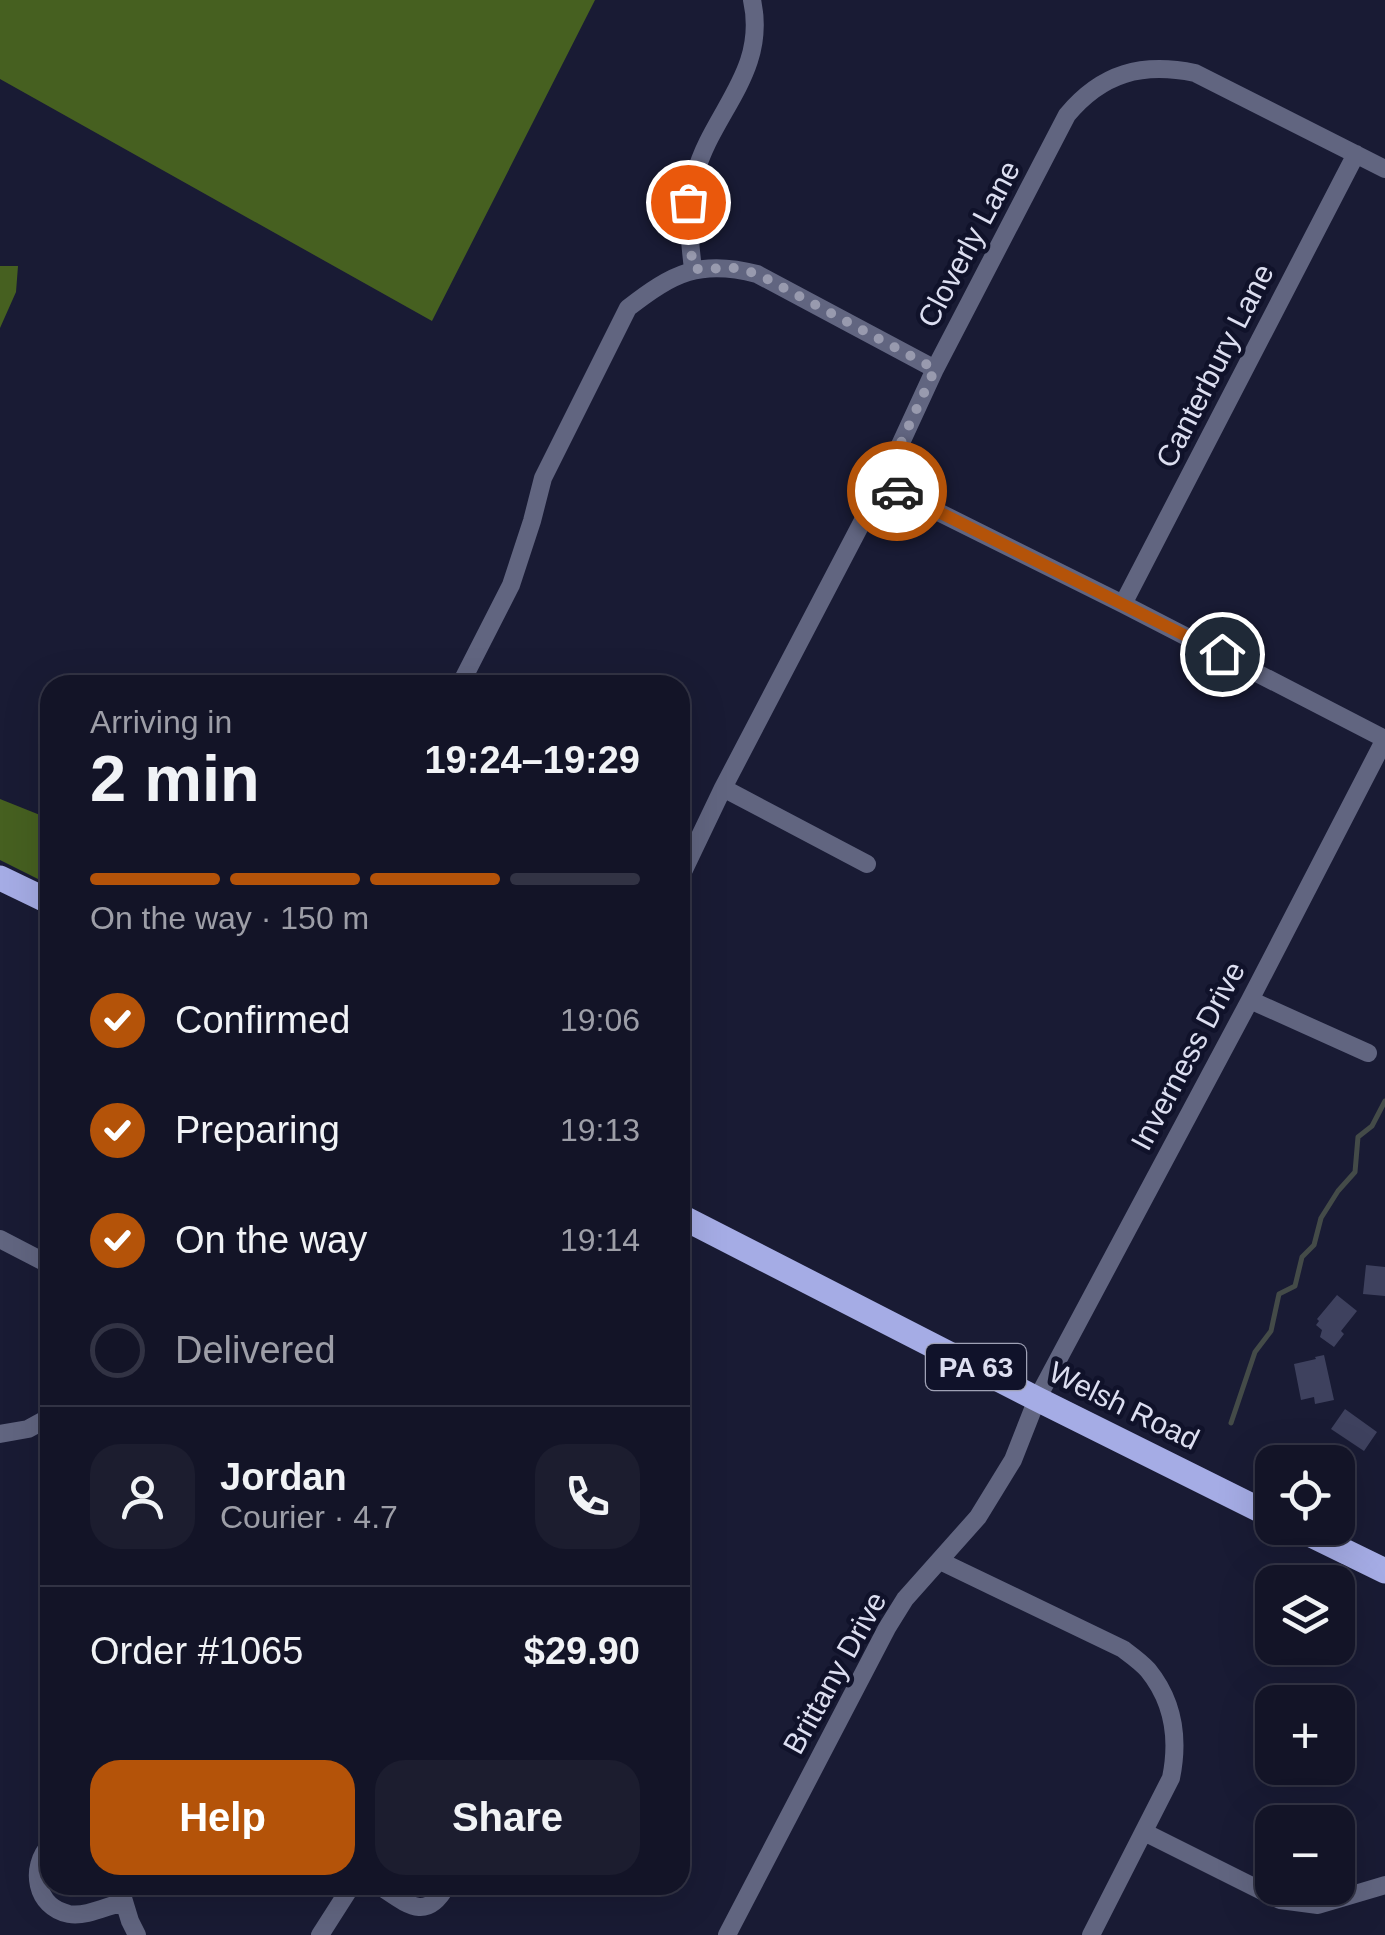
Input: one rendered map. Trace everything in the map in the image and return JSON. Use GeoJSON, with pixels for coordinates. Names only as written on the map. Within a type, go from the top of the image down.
{"type":"FeatureCollection","features":[{"type":"Feature","properties":{"kind":"main road"},"geometry":{"type":"LineString","coordinates":[[0,878],[40,897]]}},
{"type":"Feature","properties":{"kind":"main road","name":"Welsh Road"},"geometry":{"type":"LineString","coordinates":[[690,1221],[1255,1507]]}},
{"type":"Feature","properties":{"kind":"main road"},"geometry":{"type":"LineString","coordinates":[[1330,1545],[1385,1572]]}},
{"type":"Feature","properties":{"kind":"street"},"geometry":{"type":"LineString","coordinates":[[693,269],[688,202],[701,157],[752,54],[752,0]]}},
{"type":"Feature","properties":{"kind":"street","name":"Cloverly Lane"},"geometry":{"type":"LineString","coordinates":[[690,857],[882,484],[935,369],[1067,116],[1084,96],[1130,72],[1171,68],[1195,73],[1385,169]]}},
{"type":"Feature","properties":{"kind":"street","name":"Canterbury Lane"},"geometry":{"type":"LineString","coordinates":[[1123,604],[1356,154]]}},
{"type":"Feature","properties":{"kind":"street"},"geometry":{"type":"LineString","coordinates":[[465,675],[511,584],[543,478],[628,308],[670,279],[693,269],[734,268],[758,274],[935,369]]}},
{"type":"Feature","properties":{"kind":"street"},"geometry":{"type":"LineString","coordinates":[[882,484],[1385,738]]}},
{"type":"Feature","properties":{"kind":"street","name":"Inverness Drive"},"geometry":{"type":"LineString","coordinates":[[1037,1398],[1385,738]]}},
{"type":"Feature","properties":{"kind":"street"},"geometry":{"type":"LineString","coordinates":[[722,788],[867,864]]}},
{"type":"Feature","properties":{"kind":"street"},"geometry":{"type":"LineString","coordinates":[[1250,1000],[1368,1053]]}},
{"type":"Feature","properties":{"kind":"street"},"geometry":{"type":"LineString","coordinates":[[0,1240],[40,1260]]}},
{"type":"Feature","properties":{"kind":"street","name":"Brittany Drive"},"geometry":{"type":"LineString","coordinates":[[727,1935],[887,1628],[905,1599],[978,1517],[1013,1460],[1037,1398]]}},
{"type":"Feature","properties":{"kind":"street"},"geometry":{"type":"LineString","coordinates":[[0,1434],[40,1422]]}},
{"type":"Feature","properties":{"kind":"street"},"geometry":{"type":"LineString","coordinates":[[940,1561],[1123,1648],[1148,1669],[1174,1722],[1176,1750],[1171,1778],[1091,1935]]}},
{"type":"Feature","properties":{"kind":"street"},"geometry":{"type":"LineString","coordinates":[[1144,1832],[1280,1900],[1318,1905],[1385,1885]]}},
{"type":"Feature","properties":{"kind":"street"},"geometry":{"type":"LineString","coordinates":[[40,1859],[40,1892]]}},
{"type":"Feature","properties":{"kind":"street"},"geometry":{"type":"LineString","coordinates":[[43,1895],[67,1914],[81,1914],[117,1895]]}},
{"type":"Feature","properties":{"kind":"street"},"geometry":{"type":"LineString","coordinates":[[122,1895],[136,1935]]}},
{"type":"Feature","properties":{"kind":"street"},"geometry":{"type":"LineString","coordinates":[[320,1935],[346,1895]]}},
{"type":"Feature","properties":{"kind":"street"},"geometry":{"type":"LineString","coordinates":[[393,1895],[419,1908],[430,1906],[442,1895]]}},
{"type":"Feature","properties":{"kind":"green space"},"geometry":{"type":"Polygon","coordinates":[[[0,0],[595,0],[432,321],[0,79],[0,0]]]}},
{"type":"Feature","properties":{"kind":"green space"},"geometry":{"type":"Polygon","coordinates":[[[0,266],[18,266],[16,292],[0,328],[0,266]]]}},
{"type":"Feature","properties":{"kind":"green space"},"geometry":{"type":"Polygon","coordinates":[[[0,799],[40,815],[40,880],[0,860],[0,799]]]}},
{"type":"Feature","properties":{"kind":"building"},"geometry":{"type":"Polygon","coordinates":[[[1366,1265],[1385,1267],[1385,1296],[1363,1294],[1366,1265]]]}},
{"type":"Feature","properties":{"kind":"building"},"geometry":{"type":"Polygon","coordinates":[[[1337,1295],[1357,1311],[1334,1347],[1320,1337],[1322,1330],[1316,1325],[1337,1295]]]}},
{"type":"Feature","properties":{"kind":"building"},"geometry":{"type":"Polygon","coordinates":[[[1324,1355],[1334,1400],[1315,1404],[1314,1397],[1301,1400],[1294,1364],[1324,1355]]]}},
{"type":"Feature","properties":{"kind":"building"},"geometry":{"type":"Polygon","coordinates":[[[1345,1409],[1377,1432],[1364,1451],[1331,1429],[1345,1409]]]}},
{"type":"Feature","properties":{"kind":"waterway"},"geometry":{"type":"LineString","coordinates":[[1231,1423],[1255,1352],[1271,1331],[1279,1294],[1295,1286],[1302,1257],[1314,1245],[1321,1218],[1355,1172],[1358,1137],[1372,1126],[1385,1101]]}},
{"type":"Feature","properties":{"kind":"way so far"},"geometry":{"type":"LineString","coordinates":[[688,202],[693,269],[734,268],[758,274],[935,369],[882,484],[897,491]]}},
{"type":"Feature","properties":{"kind":"route"},"geometry":{"type":"LineString","coordinates":[[897,491],[1222,654]]}}]}
